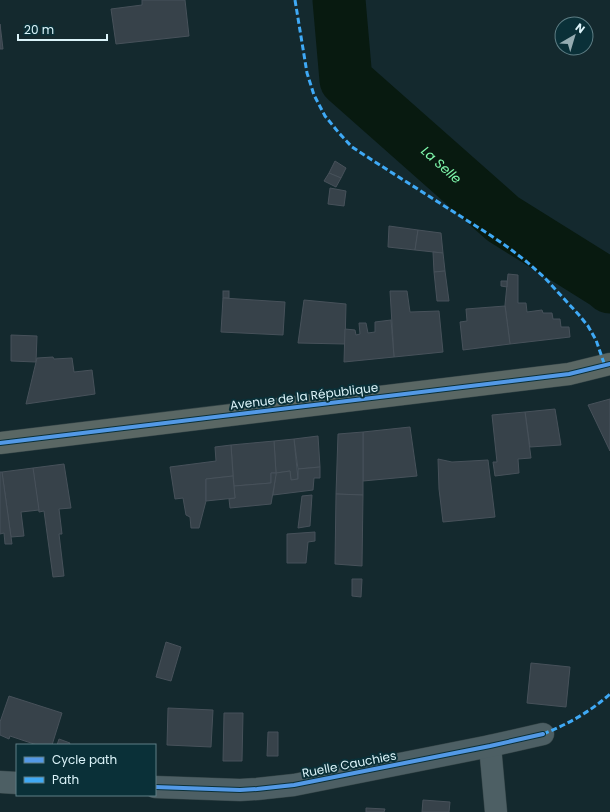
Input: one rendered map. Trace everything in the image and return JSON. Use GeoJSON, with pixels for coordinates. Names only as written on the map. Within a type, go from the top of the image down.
{"type":"FeatureCollection","features":[{"type":"Feature","properties":{"kind":"main road","name":"Avenue de la République"},"geometry":{"type":"LineString","coordinates":[[0,443],[569,374],[610,364]]}},
{"type":"Feature","properties":{"kind":"street","name":"Ruelle Cauchies"},"geometry":{"type":"LineString","coordinates":[[156,787],[240,790],[275,788],[490,746],[543,734]]}},
{"type":"Feature","properties":{"kind":"street"},"geometry":{"type":"LineString","coordinates":[[490,746],[496,812]]}},
{"type":"Feature","properties":{"kind":"street"},"geometry":{"type":"LineString","coordinates":[[0,782],[16,783]]}},
{"type":"Feature","properties":{"kind":"building"},"geometry":{"type":"Polygon","coordinates":[[[142,0],[185,0],[189,36],[116,44],[111,9],[142,5],[142,0]]]}},
{"type":"Feature","properties":{"kind":"building"},"geometry":{"type":"Polygon","coordinates":[[[0,24],[3,49],[0,49],[0,24]]]}},
{"type":"Feature","properties":{"kind":"building"},"geometry":{"type":"Polygon","coordinates":[[[335,161],[346,168],[341,178],[329,173],[335,161]]]}},
{"type":"Feature","properties":{"kind":"building"},"geometry":{"type":"Polygon","coordinates":[[[329,173],[341,178],[336,187],[324,181],[329,173]]]}},
{"type":"Feature","properties":{"kind":"building"},"geometry":{"type":"Polygon","coordinates":[[[330,188],[346,191],[344,206],[328,204],[330,188]]]}},
{"type":"Feature","properties":{"kind":"building"},"geometry":{"type":"Polygon","coordinates":[[[389,226],[418,230],[415,250],[388,247],[389,226]]]}},
{"type":"Feature","properties":{"kind":"building"},"geometry":{"type":"Polygon","coordinates":[[[418,230],[441,233],[443,253],[415,250],[418,230]]]}},
{"type":"Feature","properties":{"kind":"building"},"geometry":{"type":"Polygon","coordinates":[[[433,252],[443,253],[445,271],[434,272],[433,252]]]}},
{"type":"Feature","properties":{"kind":"building"},"geometry":{"type":"Polygon","coordinates":[[[445,271],[449,301],[437,301],[434,272],[445,271]]]}},
{"type":"Feature","properties":{"kind":"building"},"geometry":{"type":"Polygon","coordinates":[[[508,274],[518,275],[518,303],[526,303],[527,312],[542,310],[543,313],[552,313],[553,319],[560,319],[561,327],[569,327],[570,337],[510,344],[505,305],[508,274]]]}},
{"type":"Feature","properties":{"kind":"building"},"geometry":{"type":"Polygon","coordinates":[[[501,281],[507,281],[507,287],[501,286],[501,281]]]}},
{"type":"Feature","properties":{"kind":"building"},"geometry":{"type":"Polygon","coordinates":[[[223,291],[229,291],[229,298],[223,298],[223,291]]]}},
{"type":"Feature","properties":{"kind":"building"},"geometry":{"type":"Polygon","coordinates":[[[390,291],[407,291],[410,312],[439,311],[443,352],[394,357],[390,291]]]}},
{"type":"Feature","properties":{"kind":"building"},"geometry":{"type":"Polygon","coordinates":[[[223,298],[285,302],[283,335],[221,332],[223,298]]]}},
{"type":"Feature","properties":{"kind":"building"},"geometry":{"type":"Polygon","coordinates":[[[304,300],[346,304],[345,344],[298,343],[304,300]]]}},
{"type":"Feature","properties":{"kind":"building"},"geometry":{"type":"Polygon","coordinates":[[[505,306],[510,344],[463,350],[460,322],[467,321],[466,309],[505,306]]]}},
{"type":"Feature","properties":{"kind":"building"},"geometry":{"type":"Polygon","coordinates":[[[391,320],[394,357],[344,362],[345,329],[355,330],[356,335],[360,334],[359,323],[366,323],[368,333],[375,332],[375,322],[391,320]]]}},
{"type":"Feature","properties":{"kind":"building"},"geometry":{"type":"Polygon","coordinates":[[[11,335],[37,336],[36,362],[11,361],[11,335]]]}},
{"type":"Feature","properties":{"kind":"building"},"geometry":{"type":"Polygon","coordinates":[[[53,357],[54,359],[72,358],[74,372],[92,370],[95,394],[26,404],[37,358],[53,357]]]}},
{"type":"Feature","properties":{"kind":"building"},"geometry":{"type":"Polygon","coordinates":[[[610,399],[610,451],[588,405],[610,399]]]}},
{"type":"Feature","properties":{"kind":"building"},"geometry":{"type":"Polygon","coordinates":[[[555,409],[561,445],[530,447],[525,412],[555,409]]]}},
{"type":"Feature","properties":{"kind":"building"},"geometry":{"type":"Polygon","coordinates":[[[525,412],[531,458],[518,459],[519,473],[495,476],[493,462],[497,462],[492,415],[525,412]]]}},
{"type":"Feature","properties":{"kind":"building"},"geometry":{"type":"Polygon","coordinates":[[[410,427],[417,476],[363,481],[363,432],[410,427]]]}},
{"type":"Feature","properties":{"kind":"building"},"geometry":{"type":"Polygon","coordinates":[[[363,432],[363,495],[336,494],[338,434],[363,432]]]}},
{"type":"Feature","properties":{"kind":"building"},"geometry":{"type":"Polygon","coordinates":[[[318,436],[320,467],[298,469],[294,439],[318,436]]]}},
{"type":"Feature","properties":{"kind":"building"},"geometry":{"type":"Polygon","coordinates":[[[294,439],[298,479],[291,480],[290,471],[276,473],[274,441],[294,439]]]}},
{"type":"Feature","properties":{"kind":"building"},"geometry":{"type":"Polygon","coordinates":[[[274,441],[276,473],[271,473],[271,483],[234,486],[231,445],[274,441]]]}},
{"type":"Feature","properties":{"kind":"building"},"geometry":{"type":"Polygon","coordinates":[[[231,445],[233,476],[206,479],[206,501],[199,528],[191,528],[190,517],[186,515],[183,498],[175,499],[170,467],[216,461],[215,447],[231,445]]]}},
{"type":"Feature","properties":{"kind":"building"},"geometry":{"type":"Polygon","coordinates":[[[438,459],[452,462],[488,460],[495,517],[443,522],[439,489],[438,459]]]}},
{"type":"Feature","properties":{"kind":"building"},"geometry":{"type":"Polygon","coordinates":[[[64,464],[71,508],[59,509],[62,534],[59,534],[64,576],[53,577],[44,511],[39,512],[33,468],[64,464]]]}},
{"type":"Feature","properties":{"kind":"building"},"geometry":{"type":"Polygon","coordinates":[[[320,467],[320,478],[314,478],[313,490],[273,495],[276,473],[290,471],[291,480],[298,479],[298,469],[320,467]]]}},
{"type":"Feature","properties":{"kind":"building"},"geometry":{"type":"Polygon","coordinates":[[[33,468],[39,510],[21,512],[24,536],[11,537],[2,472],[33,468]]]}},
{"type":"Feature","properties":{"kind":"building"},"geometry":{"type":"Polygon","coordinates":[[[0,472],[2,472],[12,544],[5,544],[4,533],[0,534],[0,472]]]}},
{"type":"Feature","properties":{"kind":"building"},"geometry":{"type":"Polygon","coordinates":[[[271,473],[276,473],[276,475],[271,504],[230,508],[229,499],[235,498],[234,486],[271,483],[271,473]]]}},
{"type":"Feature","properties":{"kind":"building"},"geometry":{"type":"Polygon","coordinates":[[[233,476],[235,498],[206,501],[206,479],[233,476]]]}},
{"type":"Feature","properties":{"kind":"building"},"geometry":{"type":"Polygon","coordinates":[[[336,494],[363,495],[362,566],[335,564],[336,494]]]}},
{"type":"Feature","properties":{"kind":"building"},"geometry":{"type":"Polygon","coordinates":[[[312,495],[310,526],[298,528],[302,496],[312,495]]]}},
{"type":"Feature","properties":{"kind":"building"},"geometry":{"type":"Polygon","coordinates":[[[315,532],[315,541],[308,542],[306,563],[287,563],[287,534],[315,532]]]}},
{"type":"Feature","properties":{"kind":"building"},"geometry":{"type":"Polygon","coordinates":[[[352,579],[362,579],[361,597],[352,596],[352,579]]]}},
{"type":"Feature","properties":{"kind":"building"},"geometry":{"type":"Polygon","coordinates":[[[166,642],[181,647],[171,681],[156,677],[166,642]]]}},
{"type":"Feature","properties":{"kind":"building"},"geometry":{"type":"Polygon","coordinates":[[[531,663],[570,667],[566,707],[527,703],[531,663]]]}},
{"type":"Feature","properties":{"kind":"building"},"geometry":{"type":"Polygon","coordinates":[[[9,696],[62,713],[52,744],[34,744],[10,736],[9,739],[0,735],[0,722],[9,696]]]}},
{"type":"Feature","properties":{"kind":"building"},"geometry":{"type":"Polygon","coordinates":[[[168,708],[213,710],[211,747],[167,745],[168,708]]]}},
{"type":"Feature","properties":{"kind":"building"},"geometry":{"type":"Polygon","coordinates":[[[224,713],[243,713],[242,761],[223,761],[224,713]]]}},
{"type":"Feature","properties":{"kind":"building"},"geometry":{"type":"Polygon","coordinates":[[[268,732],[278,732],[278,756],[267,756],[268,732]]]}},
{"type":"Feature","properties":{"kind":"building"},"geometry":{"type":"Polygon","coordinates":[[[59,739],[70,743],[70,744],[57,744],[59,739]]]}},
{"type":"Feature","properties":{"kind":"building"},"geometry":{"type":"Polygon","coordinates":[[[423,800],[450,802],[449,812],[422,812],[423,800]]]}},
{"type":"Feature","properties":{"kind":"building"},"geometry":{"type":"Polygon","coordinates":[[[366,808],[385,809],[384,812],[366,812],[366,808]]]}},
{"type":"Feature","properties":{"kind":"waterway","name":"La Selle"},"geometry":{"type":"LineString","coordinates":[[339,0],[346,80],[503,219],[610,287]]}},
{"type":"Feature","properties":{"kind":"marked path"},"geometry":{"type":"LineString","coordinates":[[295,0],[307,73],[314,95],[325,116],[339,133],[352,147],[490,235],[527,262],[544,277],[588,326],[596,340],[605,366]]}},
{"type":"Feature","properties":{"kind":"marked path"},"geometry":{"type":"LineString","coordinates":[[543,734],[578,717],[610,694]]}},
{"type":"Feature","properties":{"kind":"cycle path"},"geometry":{"type":"LineString","coordinates":[[0,443],[569,374],[610,364]]}},
{"type":"Feature","properties":{"kind":"cycle path"},"geometry":{"type":"LineString","coordinates":[[156,787],[240,790],[294,785],[543,734]]}}]}
